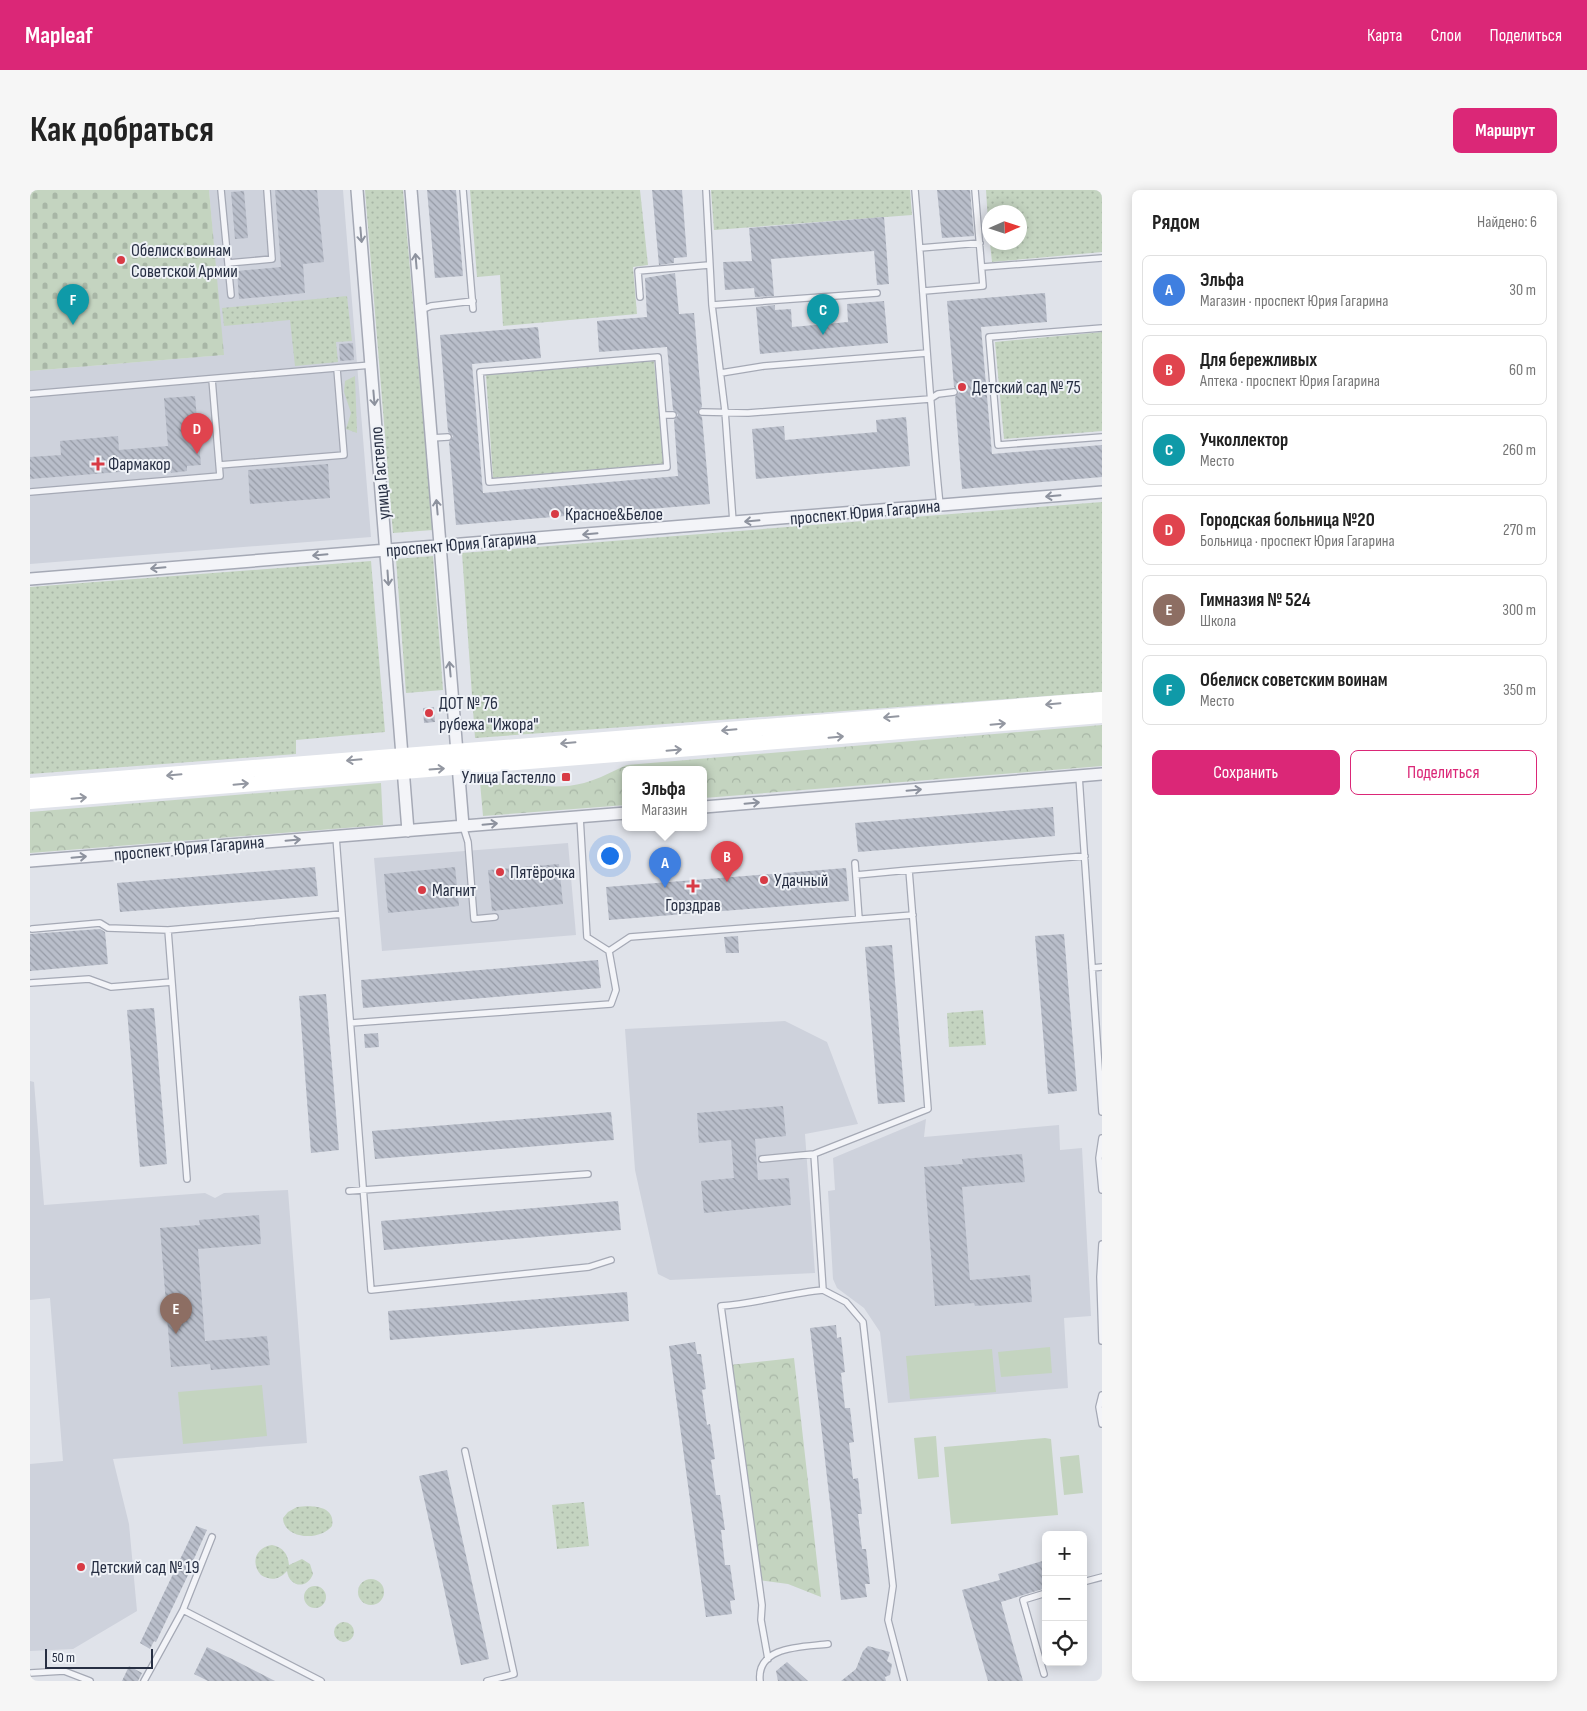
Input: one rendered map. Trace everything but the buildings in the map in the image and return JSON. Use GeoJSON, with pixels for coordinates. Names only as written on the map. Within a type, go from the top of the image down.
{"type":"FeatureCollection","features":[{"type":"Feature","properties":{"kind":"main road"},"geometry":{"type":"LineString","coordinates":[[458,760],[1102,700]]}},
{"type":"Feature","properties":{"kind":"main road"},"geometry":{"type":"LineString","coordinates":[[30,786],[403,764],[1102,715]]}},
{"type":"Feature","properties":{"kind":"main road"},"geometry":{"type":"LineString","coordinates":[[30,802],[403,764]]}},
{"type":"Feature","properties":{"kind":"street","name":"улица Гастелло"},"geometry":{"type":"LineString","coordinates":[[357,190],[403,764]]}},
{"type":"Feature","properties":{"kind":"street"},"geometry":{"type":"LineString","coordinates":[[410,190],[463,826]]}},
{"type":"Feature","properties":{"kind":"street","name":"проспект Юрия Гагарина"},"geometry":{"type":"LineString","coordinates":[[30,579],[1102,492]]}},
{"type":"Feature","properties":{"kind":"street"},"geometry":{"type":"LineString","coordinates":[[403,764],[408,831]]}},
{"type":"Feature","properties":{"kind":"street"},"geometry":{"type":"LineString","coordinates":[[707,807],[1102,774]]}},
{"type":"Feature","properties":{"kind":"street","name":"проспект Юрия Гагарина"},"geometry":{"type":"LineString","coordinates":[[30,861],[622,813]]}},
{"type":"Feature","properties":{"kind":"lane"},"geometry":{"type":"LineString","coordinates":[[221,190],[231,295]]}},
{"type":"Feature","properties":{"kind":"lane"},"geometry":{"type":"LineString","coordinates":[[228,263],[272,260],[267,190]]}},
{"type":"Feature","properties":{"kind":"lane"},"geometry":{"type":"LineString","coordinates":[[463,190],[473,309]]}},
{"type":"Feature","properties":{"kind":"lane"},"geometry":{"type":"LineString","coordinates":[[706,190],[710,236],[709,265],[712,305],[725,411],[733,522]]}},
{"type":"Feature","properties":{"kind":"lane"},"geometry":{"type":"LineString","coordinates":[[915,190],[924,291],[930,399],[940,505]]}},
{"type":"Feature","properties":{"kind":"lane"},"geometry":{"type":"LineString","coordinates":[[924,291],[983,286],[975,190]]}},
{"type":"Feature","properties":{"kind":"lane"},"geometry":{"type":"LineString","coordinates":[[920,248],[980,243]]}},
{"type":"Feature","properties":{"kind":"lane"},"geometry":{"type":"LineString","coordinates":[[982,267],[1102,258]]}},
{"type":"Feature","properties":{"kind":"lane"},"geometry":{"type":"LineString","coordinates":[[640,297],[638,271],[709,265]]}},
{"type":"Feature","properties":{"kind":"lane"},"geometry":{"type":"LineString","coordinates":[[712,305],[877,293]]}},
{"type":"Feature","properties":{"kind":"lane"},"geometry":{"type":"LineString","coordinates":[[420,310],[431,306],[473,301]]}},
{"type":"Feature","properties":{"kind":"lane"},"geometry":{"type":"LineString","coordinates":[[1102,328],[989,337],[998,445],[1102,437]]}},
{"type":"Feature","properties":{"kind":"lane"},"geometry":{"type":"LineString","coordinates":[[721,373],[764,366],[927,353]]}},
{"type":"Feature","properties":{"kind":"lane"},"geometry":{"type":"LineString","coordinates":[[658,357],[663,415],[667,467],[489,482],[481,434],[480,372],[658,357]]}},
{"type":"Feature","properties":{"kind":"lane"},"geometry":{"type":"LineString","coordinates":[[30,394],[371,365]]}},
{"type":"Feature","properties":{"kind":"lane"},"geometry":{"type":"LineString","coordinates":[[219,464],[344,455],[337,369]]}},
{"type":"Feature","properties":{"kind":"lane"},"geometry":{"type":"LineString","coordinates":[[30,492],[220,476],[212,379]]}},
{"type":"Feature","properties":{"kind":"lane"},"geometry":{"type":"LineString","coordinates":[[986,390],[994,389]]}},
{"type":"Feature","properties":{"kind":"lane"},"geometry":{"type":"LineString","coordinates":[[702,412],[748,413],[930,399],[938,394],[954,392]]}},
{"type":"Feature","properties":{"kind":"lane"},"geometry":{"type":"LineString","coordinates":[[663,415],[673,415]]}},
{"type":"Feature","properties":{"kind":"lane"},"geometry":{"type":"LineString","coordinates":[[431,438],[448,436]]}},
{"type":"Feature","properties":{"kind":"lane"},"geometry":{"type":"LineString","coordinates":[[1079,776],[1102,1112]]}},
{"type":"Feature","properties":{"kind":"lane"},"geometry":{"type":"LineString","coordinates":[[351,1023],[610,1004],[616,990],[608,951],[587,937],[580,817]]}},
{"type":"Feature","properties":{"kind":"lane"},"geometry":{"type":"LineString","coordinates":[[463,826],[468,842],[474,919],[495,917]]}},
{"type":"Feature","properties":{"kind":"lane"},"geometry":{"type":"LineString","coordinates":[[336,837],[371,1290],[589,1267],[611,1260]]}},
{"type":"Feature","properties":{"kind":"lane"},"geometry":{"type":"LineString","coordinates":[[856,875],[1085,856]]}},
{"type":"Feature","properties":{"kind":"lane"},"geometry":{"type":"LineString","coordinates":[[855,863],[859,919]]}},
{"type":"Feature","properties":{"kind":"lane"},"geometry":{"type":"LineString","coordinates":[[762,1159],[814,1154],[928,1108],[909,870]]}},
{"type":"Feature","properties":{"kind":"lane"},"geometry":{"type":"LineString","coordinates":[[32,929],[100,923],[108,928],[168,930],[342,914]]}},
{"type":"Feature","properties":{"kind":"lane"},"geometry":{"type":"LineString","coordinates":[[608,951],[630,937],[913,915]]}},
{"type":"Feature","properties":{"kind":"lane"},"geometry":{"type":"LineString","coordinates":[[168,930],[187,1178]]}},
{"type":"Feature","properties":{"kind":"lane"},"geometry":{"type":"LineString","coordinates":[[1092,968],[1102,967]]}},
{"type":"Feature","properties":{"kind":"lane"},"geometry":{"type":"LineString","coordinates":[[30,983],[89,979],[111,987],[172,982]]}},
{"type":"Feature","properties":{"kind":"lane"},"geometry":{"type":"LineString","coordinates":[[1102,1138],[1099,1158],[1102,1190]]}},
{"type":"Feature","properties":{"kind":"lane"},"geometry":{"type":"LineString","coordinates":[[814,1154],[823,1290]]}},
{"type":"Feature","properties":{"kind":"lane"},"geometry":{"type":"LineString","coordinates":[[349,1191],[588,1174]]}},
{"type":"Feature","properties":{"kind":"lane"},"geometry":{"type":"LineString","coordinates":[[1102,1244],[1100,1277],[1102,1341]]}},
{"type":"Feature","properties":{"kind":"lane"},"geometry":{"type":"LineString","coordinates":[[768,1660],[761,1620],[762,1605],[740,1436],[721,1306],[752,1304],[786,1294],[823,1290],[846,1302],[864,1322],[893,1586],[888,1620],[904,1681]]}},
{"type":"Feature","properties":{"kind":"lane"},"geometry":{"type":"LineString","coordinates":[[1102,1395],[1099,1408],[1102,1424]]}},
{"type":"Feature","properties":{"kind":"lane"},"geometry":{"type":"LineString","coordinates":[[465,1451],[514,1674],[487,1681]]}},
{"type":"Feature","properties":{"kind":"lane"},"geometry":{"type":"LineString","coordinates":[[144,1681],[182,1610],[212,1537]]}},
{"type":"Feature","properties":{"kind":"lane"},"geometry":{"type":"LineString","coordinates":[[1087,1581],[1102,1577]]}},
{"type":"Feature","properties":{"kind":"lane"},"geometry":{"type":"LineString","coordinates":[[1042,1595],[1023,1600],[1044,1674]]}},
{"type":"Feature","properties":{"kind":"lane"},"geometry":{"type":"LineString","coordinates":[[182,1610],[320,1681]]}},
{"type":"Feature","properties":{"kind":"lane"},"geometry":{"type":"LineString","coordinates":[[760,1681],[761,1672],[771,1656],[787,1649],[828,1644]]}},
{"type":"Feature","properties":{"kind":"lane"},"geometry":{"type":"LineString","coordinates":[[30,1673],[64,1671],[90,1681]]}},
{"type":"Feature","properties":{"kind":"shaded area"},"geometry":{"type":"Polygon","coordinates":[[[209,190],[343,190],[371,537],[30,564],[30,371],[223,355],[209,190]]]}},
{"type":"Feature","properties":{"kind":"shaded area"},"geometry":{"type":"Polygon","coordinates":[[[568,843],[576,935],[382,951],[374,858],[568,843]]]}},
{"type":"Feature","properties":{"kind":"shaded area"},"geometry":{"type":"Polygon","coordinates":[[[785,1021],[827,1042],[858,1124],[805,1134],[815,1273],[670,1280],[658,1274],[635,1170],[625,1029],[785,1021]]]}},
{"type":"Feature","properties":{"kind":"shaded area"},"geometry":{"type":"Polygon","coordinates":[[[30,1081],[34,1082],[44,1205],[205,1193],[215,1198],[224,1193],[288,1190],[307,1443],[113,1459],[129,1524],[137,1611],[73,1649],[30,1651],[30,1464],[63,1461],[50,1298],[30,1300],[30,1081]]]}},
{"type":"Feature","properties":{"kind":"shaded area"},"geometry":{"type":"Polygon","coordinates":[[[926,1119],[924,1137],[1059,1125],[1060,1150],[1082,1148],[1091,1316],[1064,1318],[1068,1388],[888,1403],[880,1332],[864,1308],[837,1288],[833,1279],[828,1191],[835,1190],[833,1158],[926,1119]]]}},
{"type":"Feature","properties":{"kind":"green space"},"geometry":{"type":"Polygon","coordinates":[[[30,190],[209,190],[224,355],[30,371],[30,190]]]}},
{"type":"Feature","properties":{"kind":"green space"},"geometry":{"type":"Polygon","coordinates":[[[365,190],[403,190],[433,530],[393,533],[365,190]]]}},
{"type":"Feature","properties":{"kind":"green space"},"geometry":{"type":"Polygon","coordinates":[[[470,190],[640,190],[648,265],[633,267],[637,314],[503,326],[500,275],[477,277],[470,190]]]}},
{"type":"Feature","properties":{"kind":"green space"},"geometry":{"type":"Polygon","coordinates":[[[711,190],[910,190],[912,215],[714,230],[711,190]]]}},
{"type":"Feature","properties":{"kind":"green space"},"geometry":{"type":"Polygon","coordinates":[[[986,190],[1102,190],[1102,252],[992,262],[991,250],[1027,250],[1027,205],[987,205],[986,190]]]}},
{"type":"Feature","properties":{"kind":"green space"},"geometry":{"type":"Polygon","coordinates":[[[347,296],[352,341],[336,342],[338,362],[295,366],[290,320],[224,326],[222,308],[347,296]]]}},
{"type":"Feature","properties":{"kind":"green space"},"geometry":{"type":"Polygon","coordinates":[[[1102,332],[1102,431],[1004,439],[995,342],[1102,332]]]}},
{"type":"Feature","properties":{"kind":"green space"},"geometry":{"type":"Polygon","coordinates":[[[654,361],[664,464],[493,478],[486,375],[654,361]]]}},
{"type":"Feature","properties":{"kind":"green space"},"geometry":{"type":"Polygon","coordinates":[[[355,376],[357,433],[346,429],[351,413],[344,392],[345,381],[355,376]]]}},
{"type":"Feature","properties":{"kind":"green space"},"geometry":{"type":"Polygon","coordinates":[[[1102,502],[1102,692],[475,738],[462,553],[1102,502]]]}},
{"type":"Feature","properties":{"kind":"green space"},"geometry":{"type":"Polygon","coordinates":[[[433,556],[443,690],[406,693],[396,559],[433,556]]]}},
{"type":"Feature","properties":{"kind":"green space"},"geometry":{"type":"Polygon","coordinates":[[[371,561],[385,732],[296,740],[296,754],[30,774],[30,587],[371,561]]]}},
{"type":"Feature","properties":{"kind":"green space"},"geometry":{"type":"Polygon","coordinates":[[[1102,725],[1102,766],[707,798],[707,766],[625,766],[1102,725]]]}},
{"type":"Feature","properties":{"kind":"green space"},"geometry":{"type":"Polygon","coordinates":[[[622,767],[622,805],[483,816],[480,782],[559,786],[584,783],[622,767]]]}},
{"type":"Feature","properties":{"kind":"green space"},"geometry":{"type":"Polygon","coordinates":[[[381,783],[383,825],[30,853],[30,812],[381,783]]]}},
{"type":"Feature","properties":{"kind":"green space"},"geometry":{"type":"Polygon","coordinates":[[[983,1010],[986,1045],[949,1047],[947,1013],[983,1010]]]}},
{"type":"Feature","properties":{"kind":"green space"},"geometry":{"type":"Polygon","coordinates":[[[1050,1347],[1052,1373],[1001,1377],[998,1352],[1050,1347]]]}},
{"type":"Feature","properties":{"kind":"green space"},"geometry":{"type":"Polygon","coordinates":[[[992,1349],[996,1392],[910,1399],[906,1356],[992,1349]]]}},
{"type":"Feature","properties":{"kind":"green space"},"geometry":{"type":"Polygon","coordinates":[[[794,1358],[821,1597],[788,1584],[758,1580],[730,1365],[794,1358]]]}},
{"type":"Feature","properties":{"kind":"green space"},"geometry":{"type":"Polygon","coordinates":[[[262,1385],[267,1436],[183,1444],[178,1392],[262,1385]]]}},
{"type":"Feature","properties":{"kind":"green space"},"geometry":{"type":"Polygon","coordinates":[[[936,1436],[939,1477],[918,1479],[914,1438],[936,1436]]]}},
{"type":"Feature","properties":{"kind":"green space"},"geometry":{"type":"Polygon","coordinates":[[[1051,1439],[1058,1515],[951,1524],[944,1447],[1051,1439]]]}},
{"type":"Feature","properties":{"kind":"green space"},"geometry":{"type":"Polygon","coordinates":[[[1079,1455],[1083,1493],[1064,1495],[1060,1457],[1079,1455]]]}},
{"type":"Feature","properties":{"kind":"green space"},"geometry":{"type":"Polygon","coordinates":[[[584,1502],[589,1546],[557,1549],[552,1505],[584,1502]]]}},
{"type":"Feature","properties":{"kind":"green space"},"geometry":{"type":"Polygon","coordinates":[[[309,1506],[326,1510],[332,1519],[332,1526],[327,1531],[312,1536],[304,1536],[290,1531],[285,1525],[283,1518],[288,1512],[297,1507],[309,1506]]]}},
{"type":"Feature","properties":{"kind":"green space"},"geometry":{"type":"Polygon","coordinates":[[[266,1546],[279,1547],[284,1552],[289,1565],[302,1559],[310,1564],[313,1574],[307,1583],[295,1583],[288,1576],[287,1571],[275,1579],[261,1575],[256,1566],[256,1556],[266,1546]]]}},
{"type":"Feature","properties":{"kind":"green space"},"geometry":{"type":"Polygon","coordinates":[[[371,1579],[380,1583],[384,1592],[380,1601],[371,1605],[362,1601],[358,1592],[362,1583],[371,1579]]]}},
{"type":"Feature","properties":{"kind":"green space"},"geometry":{"type":"Polygon","coordinates":[[[315,1586],[323,1589],[326,1597],[323,1605],[315,1608],[307,1605],[304,1597],[307,1589],[315,1586]]]}},
{"type":"Feature","properties":{"kind":"green space"},"geometry":{"type":"Polygon","coordinates":[[[344,1622],[351,1625],[354,1632],[351,1639],[344,1642],[337,1639],[334,1632],[337,1625],[344,1622]]]}},
{"type":"Feature","properties":{"kind":"place","name":"Обелиск воинам Советской Армии"},"geometry":{"type":"Point","coordinates":[121,260]}},
{"type":"Feature","properties":{"kind":"place","name":"Обелиск советским воинам"},"geometry":{"type":"Point","coordinates":[73,325]}},
{"type":"Feature","properties":{"kind":"place","name":"Учколлектор"},"geometry":{"type":"Point","coordinates":[823,335]}},
{"type":"Feature","properties":{"kind":"place","name":"Детский сад № 75"},"geometry":{"type":"Point","coordinates":[962,387]}},
{"type":"Feature","properties":{"kind":"place","name":"Городская больница №20"},"geometry":{"type":"Point","coordinates":[197,454]}},
{"type":"Feature","properties":{"kind":"place","name":"Фармакор"},"geometry":{"type":"Point","coordinates":[98,464]}},
{"type":"Feature","properties":{"kind":"place","name":"Красное&Белое"},"geometry":{"type":"Point","coordinates":[555,514]}},
{"type":"Feature","properties":{"kind":"place","name":"ДОТ № 76 рубежа \"Ижора\""},"geometry":{"type":"Point","coordinates":[429,713]}},
{"type":"Feature","properties":{"kind":"place","name":"Улица Гастелло"},"geometry":{"type":"Point","coordinates":[566,777]}},
{"type":"Feature","properties":{"kind":"place","name":"Пятёрочка"},"geometry":{"type":"Point","coordinates":[500,872]}},
{"type":"Feature","properties":{"kind":"place","name":"Удачный"},"geometry":{"type":"Point","coordinates":[764,880]}},
{"type":"Feature","properties":{"kind":"place","name":"Для бережливых"},"geometry":{"type":"Point","coordinates":[727,882]}},
{"type":"Feature","properties":{"kind":"place","name":"Горздрав"},"geometry":{"type":"Point","coordinates":[693,886]}},
{"type":"Feature","properties":{"kind":"place","name":"Эльфа"},"geometry":{"type":"Point","coordinates":[665,888]}},
{"type":"Feature","properties":{"kind":"place","name":"Магнит"},"geometry":{"type":"Point","coordinates":[422,890]}},
{"type":"Feature","properties":{"kind":"place","name":"Гимназия № 524"},"geometry":{"type":"Point","coordinates":[176,1334]}},
{"type":"Feature","properties":{"kind":"place","name":"Детский сад № 19"},"geometry":{"type":"Point","coordinates":[81,1567]}}]}
